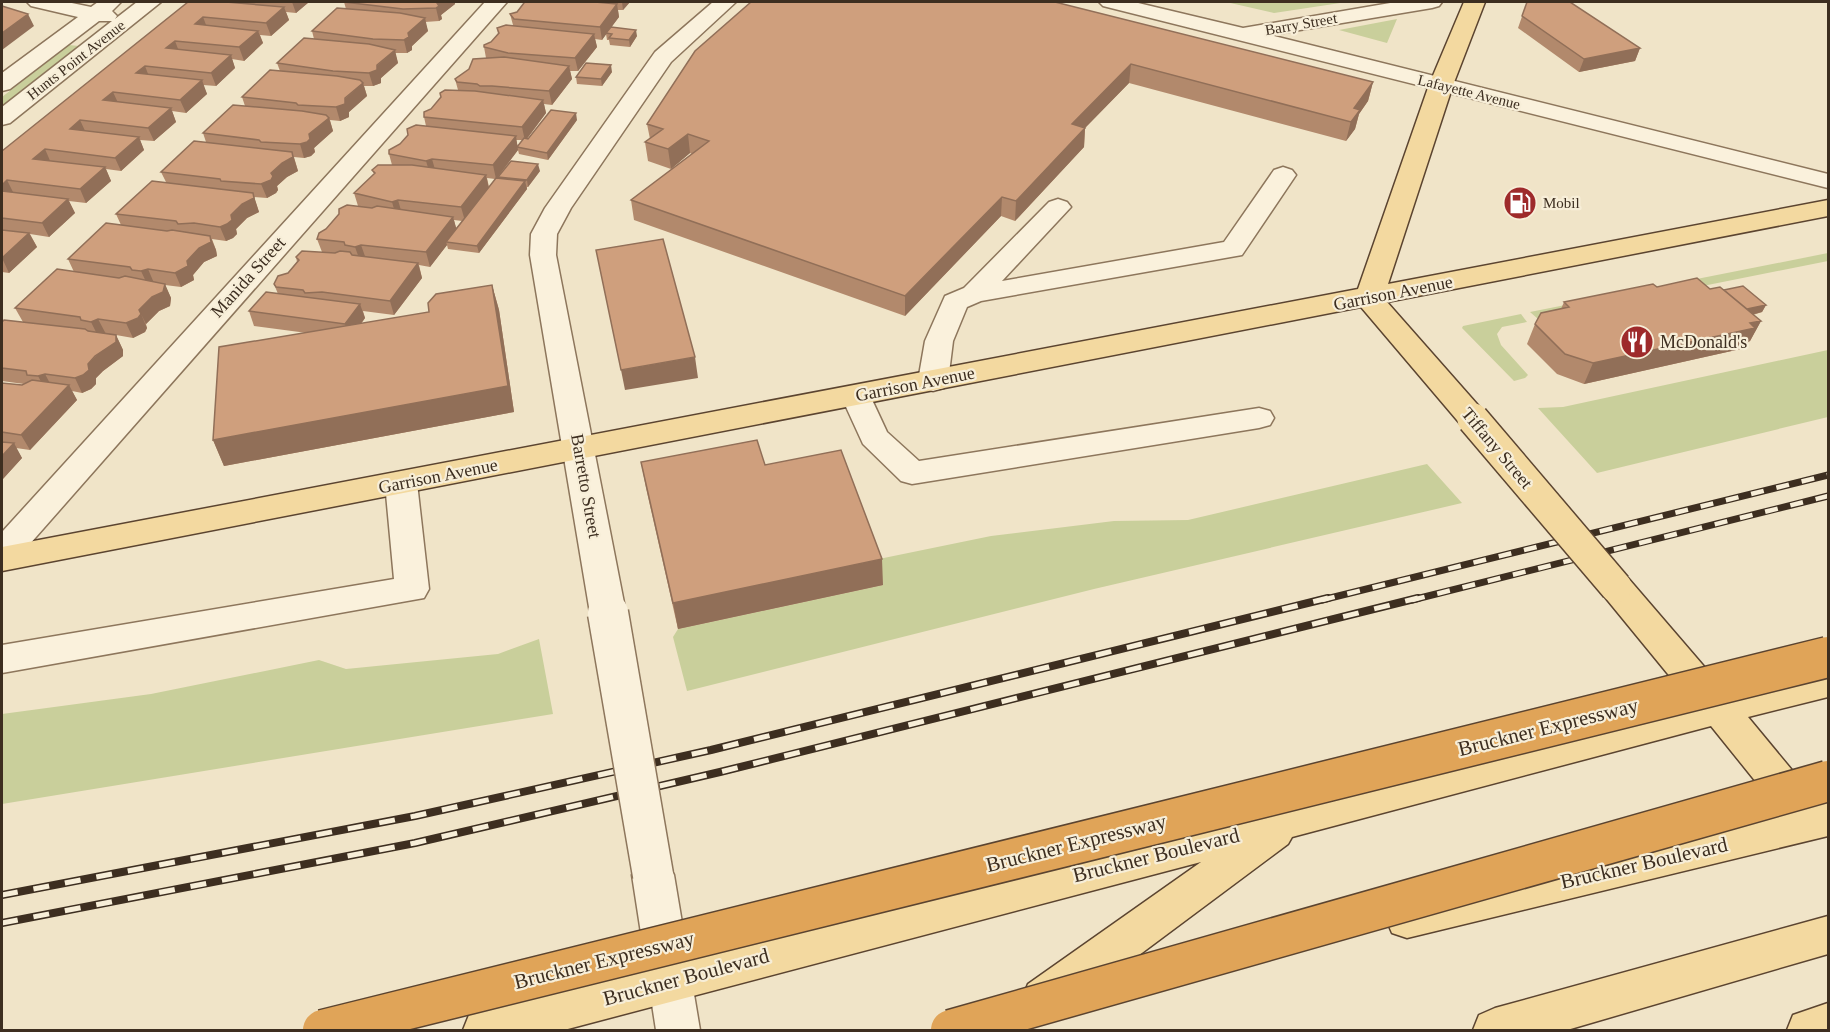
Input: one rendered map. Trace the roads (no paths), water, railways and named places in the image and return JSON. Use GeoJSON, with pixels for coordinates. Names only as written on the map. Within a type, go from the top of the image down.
{"type":"FeatureCollection","features":[{"type":"Feature","properties":{"kind":"highway","name":"Bruckner Expressway"},"geometry":{"type":"LineString","coordinates":[[323,1030],[1828,657]]}},
{"type":"Feature","properties":{"kind":"highway"},"geometry":{"type":"LineString","coordinates":[[951,1030],[1828,781]]}},
{"type":"Feature","properties":{"kind":"main road"},"geometry":{"type":"LineString","coordinates":[[1369,297],[1441,85],[1474,2]]}},
{"type":"Feature","properties":{"kind":"main road","name":"Garrison Avenue"},"geometry":{"type":"LineString","coordinates":[[2,559],[1828,208]]}},
{"type":"Feature","properties":{"kind":"main road","name":"Tiffany Street"},"geometry":{"type":"LineString","coordinates":[[1369,297],[1719,709],[1824,827]]}},
{"type":"Feature","properties":{"kind":"main road","name":"Bruckner Boulevard"},"geometry":{"type":"LineString","coordinates":[[484,1030],[1719,709],[1828,683]]}},
{"type":"Feature","properties":{"kind":"main road"},"geometry":{"type":"LineString","coordinates":[[1033,1007],[1289,821]]}},
{"type":"Feature","properties":{"kind":"main road","name":"Bruckner Boulevard"},"geometry":{"type":"LineString","coordinates":[[934,1030],[1824,827]]}},
{"type":"Feature","properties":{"kind":"main road"},"geometry":{"type":"LineString","coordinates":[[1495,1030],[1828,934]]}},
{"type":"Feature","properties":{"kind":"main road"},"geometry":{"type":"LineString","coordinates":[[1809,1030],[1828,1024]]}},
{"type":"Feature","properties":{"kind":"street"},"geometry":{"type":"LineString","coordinates":[[38,2],[102,8],[127,20]]}},
{"type":"Feature","properties":{"kind":"street","name":"Hunts Point Avenue"},"geometry":{"type":"LineString","coordinates":[[2,118],[150,2]]}},
{"type":"Feature","properties":{"kind":"street","name":"Manida Street"},"geometry":{"type":"LineString","coordinates":[[2,554],[495,2]]}},
{"type":"Feature","properties":{"kind":"street","name":"Barretto Street"},"geometry":{"type":"LineString","coordinates":[[678,1030],[608,613],[543,255],[544,234],[558,208],[663,57],[725,2]]}},
{"type":"Feature","properties":{"kind":"street","name":"Lafayette Avenue"},"geometry":{"type":"LineString","coordinates":[[1110,2],[1828,181]]}},
{"type":"Feature","properties":{"kind":"street","name":"Barry Street"},"geometry":{"type":"LineString","coordinates":[[1240,34],[1432,2]]}},
{"type":"Feature","properties":{"kind":"street","name":"Hunts Point Avenue"},"geometry":{"type":"LineString","coordinates":[[2,84],[102,8]]}},
{"type":"Feature","properties":{"kind":"street"},"geometry":{"type":"LineString","coordinates":[[933,381],[939,341],[956,302],[974,294],[1233,249],[1283,175]]}},
{"type":"Feature","properties":{"kind":"street"},"geometry":{"type":"LineString","coordinates":[[974,294],[1058,207]]}},
{"type":"Feature","properties":{"kind":"street"},"geometry":{"type":"LineString","coordinates":[[856,396],[874,437],[912,473],[1259,418]]}},
{"type":"Feature","properties":{"kind":"street"},"geometry":{"type":"LineString","coordinates":[[2,659],[412,589],[401,483]]}},
{"type":"Feature","properties":{"kind":"railway"},"geometry":{"type":"LineString","coordinates":[[1322,600],[1828,475]]}},
{"type":"Feature","properties":{"kind":"railway"},"geometry":{"type":"LineString","coordinates":[[1412,600],[1828,496]]}},
{"type":"Feature","properties":{"kind":"railway"},"geometry":{"type":"LineString","coordinates":[[2,895],[415,816],[711,750],[1328,598]]}},
{"type":"Feature","properties":{"kind":"railway"},"geometry":{"type":"LineString","coordinates":[[2,923],[415,843],[720,772],[1418,598]]}},
{"type":"Feature","properties":{"kind":"place","name":"Mobil"},"geometry":{"type":"Point","coordinates":[1520,203]}},
{"type":"Feature","properties":{"kind":"place","name":"McDonald's"},"geometry":{"type":"Point","coordinates":[1637,342]}}]}
